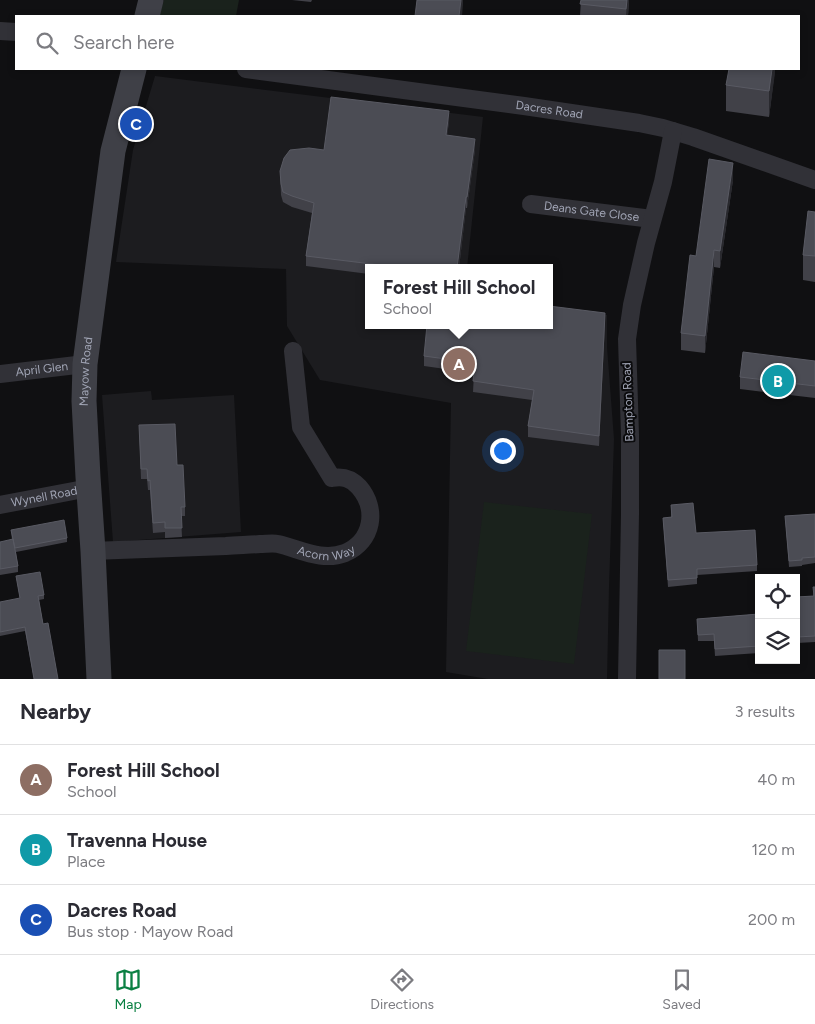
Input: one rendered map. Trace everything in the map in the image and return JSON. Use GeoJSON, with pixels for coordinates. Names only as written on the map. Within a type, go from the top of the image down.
{"type":"FeatureCollection","features":[{"type":"Feature","properties":{"kind":"street"},"geometry":{"type":"LineString","coordinates":[[147,15],[151,0]]}},
{"type":"Feature","properties":{"kind":"street"},"geometry":{"type":"LineString","coordinates":[[0,31],[15,32]]}},
{"type":"Feature","properties":{"kind":"street","name":"Mayow Road"},"geometry":{"type":"LineString","coordinates":[[99,679],[84,401],[85,364],[113,151],[134,70]]}},
{"type":"Feature","properties":{"kind":"street","name":"Dacres Road"},"geometry":{"type":"LineString","coordinates":[[254,70],[544,108],[639,123],[673,131],[815,180]]}},
{"type":"Feature","properties":{"kind":"street","name":"Bampton Road"},"geometry":{"type":"LineString","coordinates":[[627,679],[630,435],[626,339],[652,219],[664,182],[673,131]]}},
{"type":"Feature","properties":{"kind":"street","name":"Deans Gate Close"},"geometry":{"type":"LineString","coordinates":[[531,204],[652,219]]}},
{"type":"Feature","properties":{"kind":"street","name":"Acorn Way"},"geometry":{"type":"LineString","coordinates":[[93,551],[277,544],[327,556],[346,552],[361,541],[370,524],[371,516],[368,500],[354,482],[342,477],[332,478],[301,427],[292,351]]}},
{"type":"Feature","properties":{"kind":"street","name":"April Glen"},"geometry":{"type":"LineString","coordinates":[[0,374],[85,364]]}},
{"type":"Feature","properties":{"kind":"street","name":"Wynell Road"},"geometry":{"type":"LineString","coordinates":[[0,505],[89,488]]}},
{"type":"Feature","properties":{"kind":"shaded area"},"geometry":{"type":"Polygon","coordinates":[[[164,0],[239,0],[236,15],[159,15],[164,0]]]}},
{"type":"Feature","properties":{"kind":"shaded area"},"geometry":{"type":"Polygon","coordinates":[[[155,76],[483,117],[467,264],[365,264],[365,329],[553,329],[553,308],[607,315],[607,347],[614,439],[607,679],[488,679],[446,672],[451,403],[320,380],[287,326],[286,269],[116,262],[133,150],[155,76]]]}},
{"type":"Feature","properties":{"kind":"shaded area"},"geometry":{"type":"Polygon","coordinates":[[[151,391],[152,400],[234,395],[241,532],[113,542],[102,395],[151,391]]]}},
{"type":"Feature","properties":{"kind":"shaded area"},"geometry":{"type":"Polygon","coordinates":[[[484,502],[592,514],[574,664],[466,651],[484,502]]]}},
{"type":"Feature","properties":{"kind":"building"},"geometry":{"type":"Polygon","coordinates":[[[417,0],[461,0],[459,15],[415,15],[417,0]]]}},
{"type":"Feature","properties":{"kind":"building"},"geometry":{"type":"Polygon","coordinates":[[[581,0],[627,0],[626,9],[580,4],[581,0]]]}},
{"type":"Feature","properties":{"kind":"building"},"geometry":{"type":"Polygon","coordinates":[[[729,70],[772,70],[769,91],[726,85],[729,70]]]}},
{"type":"Feature","properties":{"kind":"building"},"geometry":{"type":"Polygon","coordinates":[[[331,97],[449,111],[446,135],[475,139],[458,264],[372,264],[306,256],[314,203],[283,192],[280,171],[284,158],[290,150],[309,148],[324,150],[331,97]]]}},
{"type":"Feature","properties":{"kind":"building"},"geometry":{"type":"Polygon","coordinates":[[[709,159],[733,163],[720,251],[714,250],[705,336],[681,333],[690,255],[696,256],[709,159]]]}},
{"type":"Feature","properties":{"kind":"building"},"geometry":{"type":"Polygon","coordinates":[[[808,211],[815,212],[815,256],[803,255],[808,211]]]}},
{"type":"Feature","properties":{"kind":"building"},"geometry":{"type":"Polygon","coordinates":[[[553,306],[605,313],[599,436],[528,426],[534,390],[473,381],[475,363],[424,356],[427,329],[553,329],[553,306]]]}},
{"type":"Feature","properties":{"kind":"building"},"geometry":{"type":"Polygon","coordinates":[[[743,352],[815,361],[815,386],[740,377],[743,352]]]}},
{"type":"Feature","properties":{"kind":"building"},"geometry":{"type":"Polygon","coordinates":[[[175,424],[177,465],[183,465],[185,507],[181,507],[182,528],[165,528],[165,522],[153,523],[150,480],[148,481],[147,469],[141,469],[139,425],[175,424]]]}},
{"type":"Feature","properties":{"kind":"building"},"geometry":{"type":"Polygon","coordinates":[[[693,503],[696,533],[755,530],[757,565],[697,569],[697,578],[668,580],[663,518],[672,517],[671,505],[693,503]]]}},
{"type":"Feature","properties":{"kind":"building"},"geometry":{"type":"Polygon","coordinates":[[[815,514],[815,557],[789,561],[785,516],[815,514]]]}},
{"type":"Feature","properties":{"kind":"building"},"geometry":{"type":"Polygon","coordinates":[[[64,520],[67,538],[15,548],[11,530],[64,520]]]}},
{"type":"Feature","properties":{"kind":"building"},"geometry":{"type":"Polygon","coordinates":[[[13,539],[18,566],[0,569],[0,542],[13,539]]]}},
{"type":"Feature","properties":{"kind":"building"},"geometry":{"type":"Polygon","coordinates":[[[40,572],[44,595],[38,596],[43,624],[48,623],[58,679],[34,679],[25,627],[0,632],[0,602],[20,598],[16,576],[40,572]]]}},
{"type":"Feature","properties":{"kind":"building"},"geometry":{"type":"Polygon","coordinates":[[[813,587],[815,587],[815,636],[800,637],[800,597],[814,596],[813,587]]]}},
{"type":"Feature","properties":{"kind":"building"},"geometry":{"type":"Polygon","coordinates":[[[755,614],[755,646],[715,649],[714,634],[698,635],[697,619],[755,614]]]}},
{"type":"Feature","properties":{"kind":"building"},"geometry":{"type":"Polygon","coordinates":[[[659,650],[685,650],[685,679],[659,679],[659,650]]]}},
{"type":"Feature","properties":{"kind":"place","name":"Dacres Road"},"geometry":{"type":"Point","coordinates":[136,124]}},
{"type":"Feature","properties":{"kind":"place","name":"Forest Hill School"},"geometry":{"type":"Point","coordinates":[459,364]}},
{"type":"Feature","properties":{"kind":"place","name":"Travenna House"},"geometry":{"type":"Point","coordinates":[778,381]}}]}
